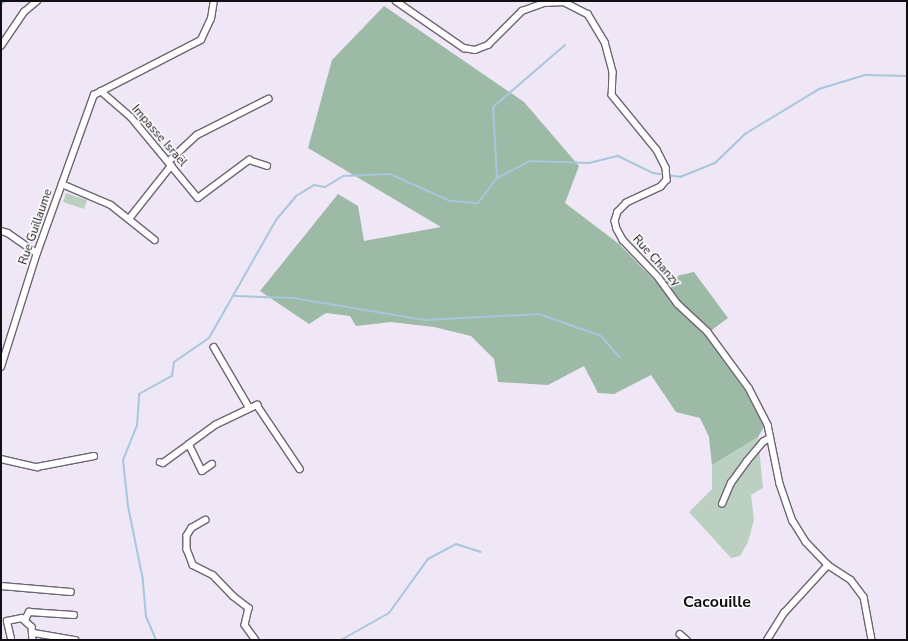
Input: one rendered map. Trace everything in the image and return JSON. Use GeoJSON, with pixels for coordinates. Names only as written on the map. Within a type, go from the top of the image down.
{"type":"FeatureCollection","features":[{"type":"Feature","properties":{"kind":"street"},"geometry":{"type":"LineString","coordinates":[[1,46],[24,12],[37,1]]}},
{"type":"Feature","properties":{"kind":"street"},"geometry":{"type":"LineString","coordinates":[[101,91],[201,40],[211,19],[214,1]]}},
{"type":"Feature","properties":{"kind":"street","name":"Rue Chanzy"},"geometry":{"type":"LineString","coordinates":[[396,1],[464,48],[475,50],[488,45],[522,11],[544,3],[564,2],[588,14],[605,42],[613,72],[612,95],[657,150],[666,168],[666,180],[661,187],[627,203],[618,212],[615,221],[617,229],[623,240],[659,278],[678,304],[708,332],[750,388],[768,424],[787,509],[806,542],[828,565],[851,580],[864,597],[872,640]]}},
{"type":"Feature","properties":{"kind":"street","name":"Rue Guillaume"},"geometry":{"type":"LineString","coordinates":[[1,367],[37,253],[94,95],[101,91]]}},
{"type":"Feature","properties":{"kind":"street","name":"Impasse Israël"},"geometry":{"type":"LineString","coordinates":[[101,91],[131,117],[198,198],[249,160],[267,166]]}},
{"type":"Feature","properties":{"kind":"street"},"geometry":{"type":"LineString","coordinates":[[128,219],[169,164],[197,135],[268,99]]}},
{"type":"Feature","properties":{"kind":"street"},"geometry":{"type":"LineString","coordinates":[[62,184],[111,205],[156,240]]}},
{"type":"Feature","properties":{"kind":"street"},"geometry":{"type":"LineString","coordinates":[[1,231],[8,233],[37,253]]}},
{"type":"Feature","properties":{"kind":"street"},"geometry":{"type":"LineString","coordinates":[[214,347],[249,407]]}},
{"type":"Feature","properties":{"kind":"street"},"geometry":{"type":"LineString","coordinates":[[160,462],[163,463],[216,425],[249,407],[259,406],[300,468]]}},
{"type":"Feature","properties":{"kind":"street"},"geometry":{"type":"LineString","coordinates":[[722,504],[731,483],[747,460],[757,448],[770,438]]}},
{"type":"Feature","properties":{"kind":"street"},"geometry":{"type":"LineString","coordinates":[[189,444],[202,471],[212,464]]}},
{"type":"Feature","properties":{"kind":"street"},"geometry":{"type":"LineString","coordinates":[[1,460],[37,467],[94,456]]}},
{"type":"Feature","properties":{"kind":"street"},"geometry":{"type":"LineString","coordinates":[[206,520],[192,528],[187,536],[186,549],[193,565],[213,575],[233,596],[249,608],[245,625],[256,640]]}},
{"type":"Feature","properties":{"kind":"street"},"geometry":{"type":"LineString","coordinates":[[767,640],[784,613],[828,565]]}},
{"type":"Feature","properties":{"kind":"street"},"geometry":{"type":"LineString","coordinates":[[1,586],[72,592]]}},
{"type":"Feature","properties":{"kind":"street"},"geometry":{"type":"LineString","coordinates":[[25,620],[28,612],[74,615]]}},
{"type":"Feature","properties":{"kind":"street"},"geometry":{"type":"LineString","coordinates":[[25,620],[34,633],[33,640]]}},
{"type":"Feature","properties":{"kind":"street"},"geometry":{"type":"LineString","coordinates":[[11,639],[7,621],[25,620]]}},
{"type":"Feature","properties":{"kind":"street"},"geometry":{"type":"LineString","coordinates":[[34,633],[75,640]]}},
{"type":"Feature","properties":{"kind":"street"},"geometry":{"type":"LineString","coordinates":[[680,634],[687,640]]}},
{"type":"Feature","properties":{"kind":"green space"},"geometry":{"type":"Polygon","coordinates":[[[384,6],[524,102],[579,166],[565,203],[619,244],[655,281],[694,272],[728,318],[705,335],[746,392],[764,427],[758,437],[712,465],[709,437],[700,418],[676,412],[651,375],[614,394],[598,393],[584,366],[548,385],[498,382],[494,359],[471,336],[434,327],[391,322],[356,326],[350,316],[326,313],[309,324],[260,291],[338,194],[358,206],[364,241],[441,227],[308,148],[332,60],[384,6]]]}},
{"type":"Feature","properties":{"kind":"green space"},"geometry":{"type":"Polygon","coordinates":[[[66,193],[87,200],[84,209],[63,202],[66,193]]]}},
{"type":"Feature","properties":{"kind":"green space"},"geometry":{"type":"Polygon","coordinates":[[[758,437],[763,488],[751,495],[754,520],[748,542],[740,556],[731,558],[689,512],[712,489],[712,465],[758,437]]]}},
{"type":"Feature","properties":{"kind":"waterway"},"geometry":{"type":"LineString","coordinates":[[1,4],[6,1]]}},
{"type":"Feature","properties":{"kind":"waterway"},"geometry":{"type":"LineString","coordinates":[[497,178],[493,107],[565,45]]}},
{"type":"Feature","properties":{"kind":"waterway"},"geometry":{"type":"LineString","coordinates":[[156,640],[146,617],[143,580],[128,506],[123,460],[137,426],[139,394],[172,376],[174,362],[209,338],[276,220],[296,196],[314,185],[325,187],[343,176],[390,174],[450,201],[478,203],[497,178],[530,161],[589,163],[618,156],[653,173],[680,177],[715,163],[745,134],[819,89],[865,75],[907,76]]}},
{"type":"Feature","properties":{"kind":"waterway"},"geometry":{"type":"LineString","coordinates":[[235,296],[293,298],[425,320],[539,314],[601,336],[619,357]]}},
{"type":"Feature","properties":{"kind":"waterway"},"geometry":{"type":"LineString","coordinates":[[341,640],[389,613],[428,559],[456,544],[481,552]]}},
{"type":"Feature","properties":{"kind":"district","name":"Cacouille"},"geometry":{"type":"Point","coordinates":[717,602]}}]}
